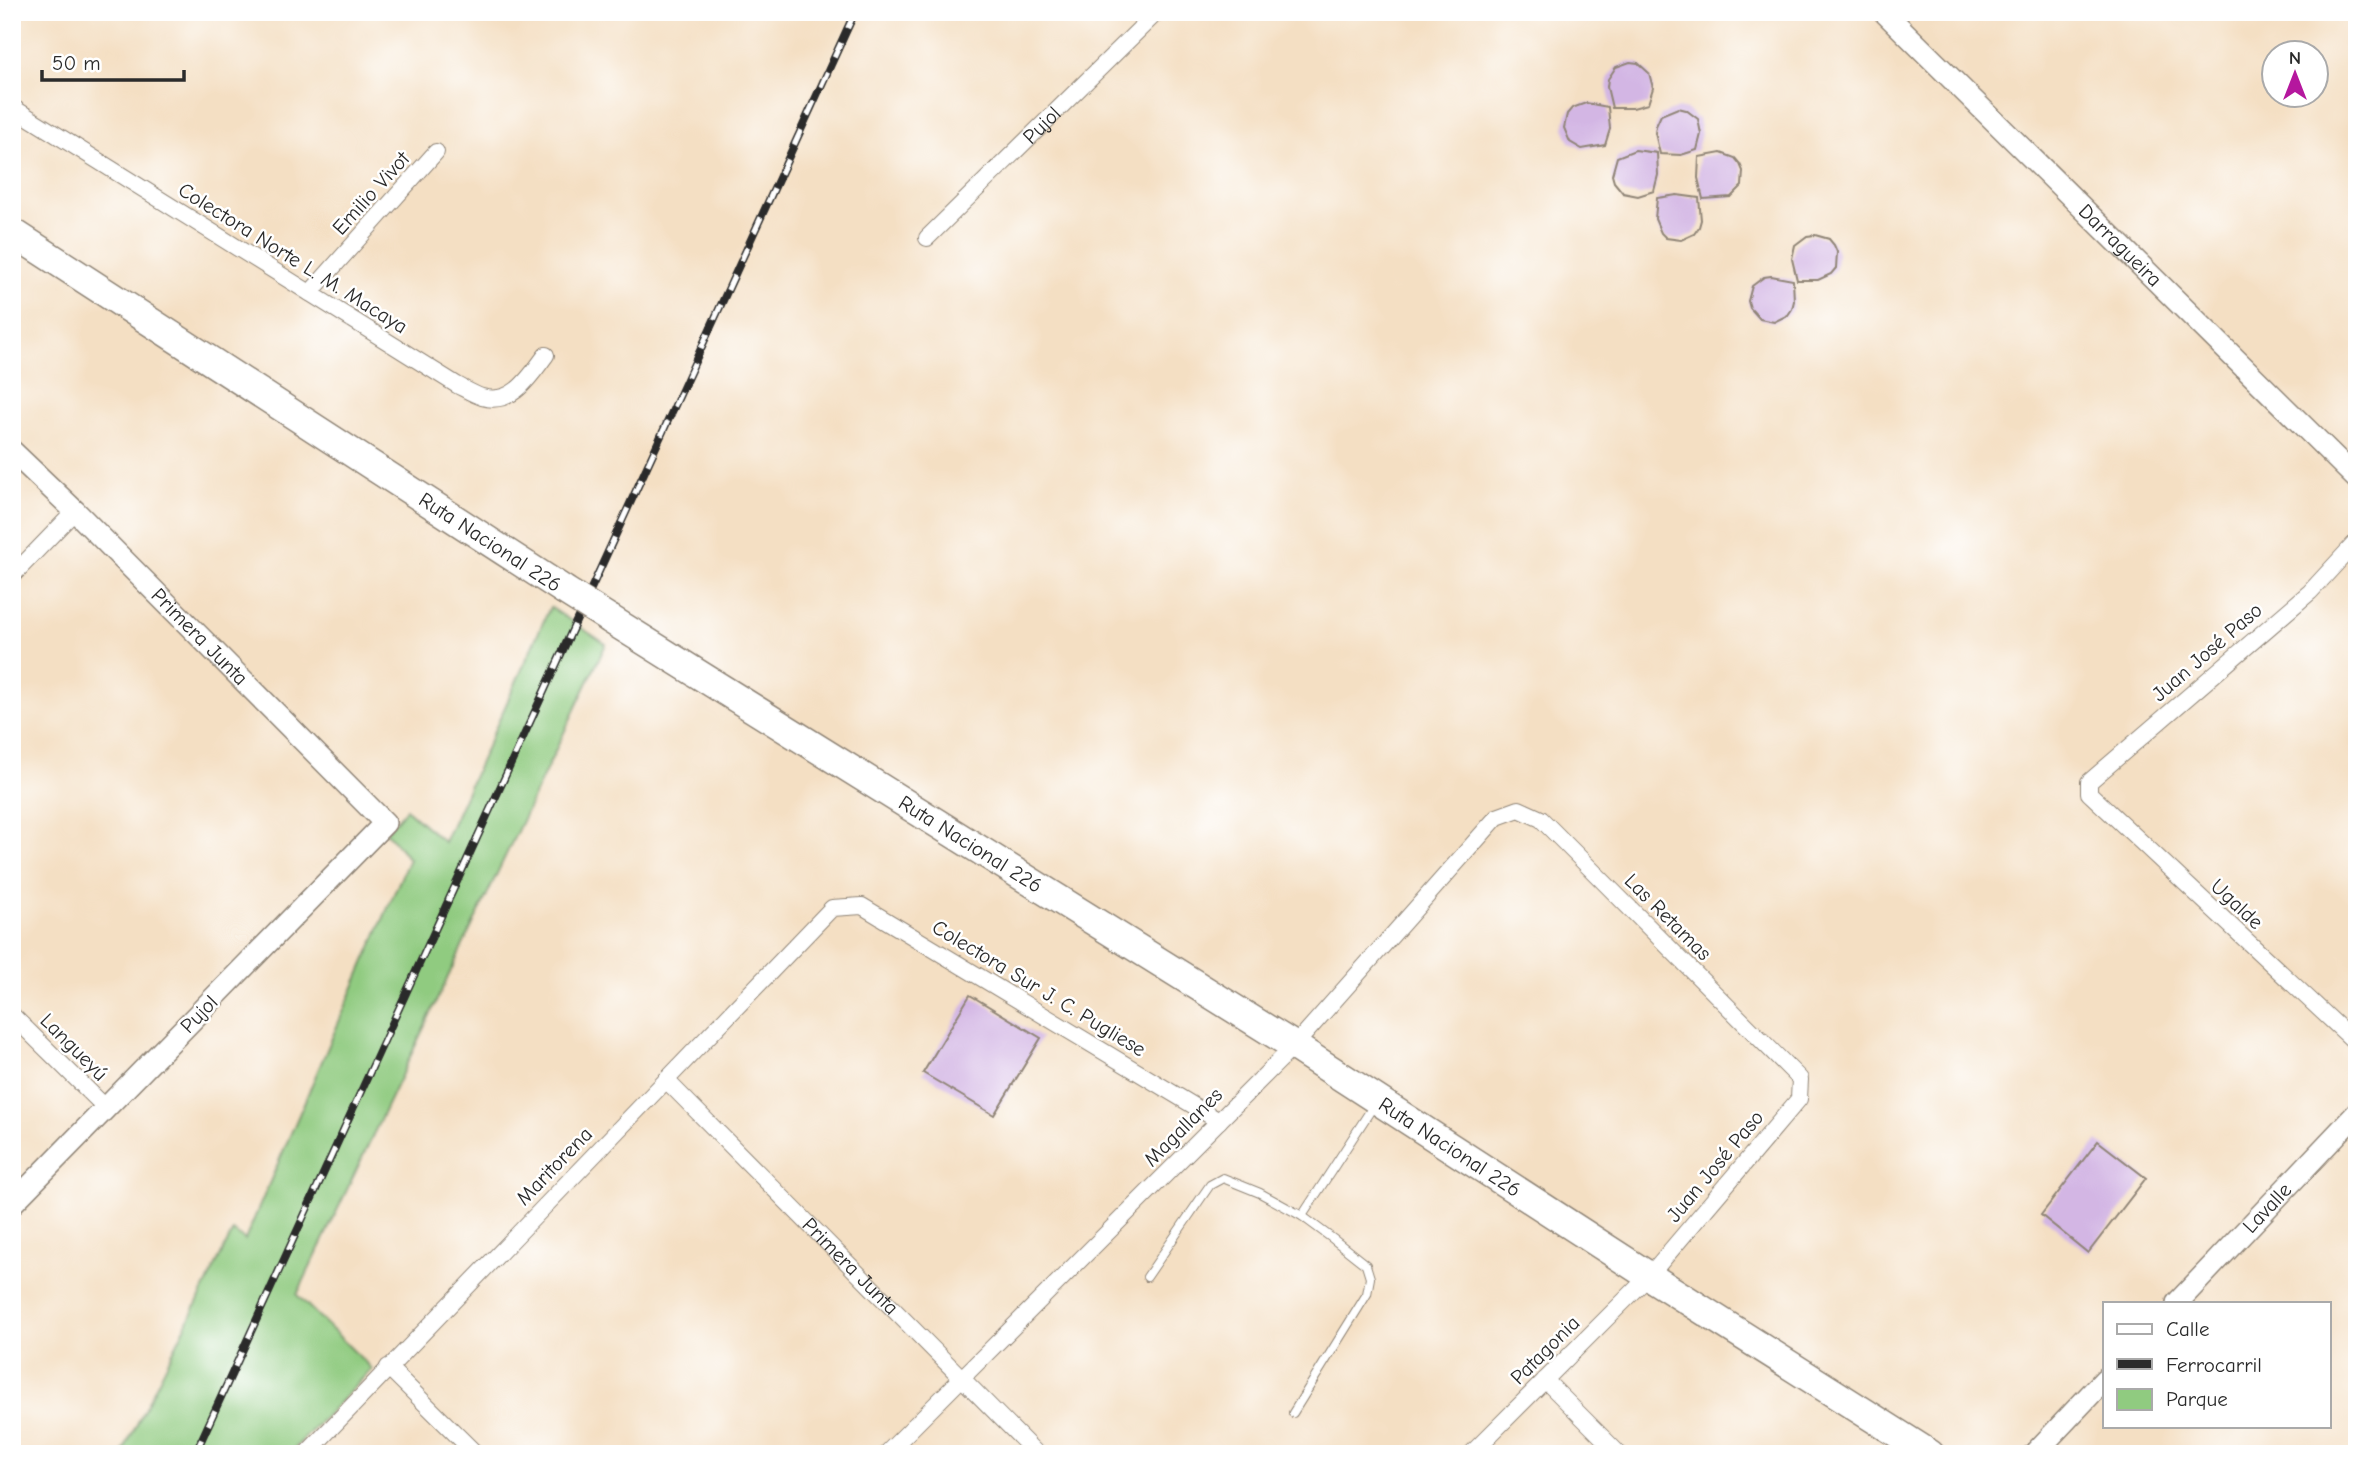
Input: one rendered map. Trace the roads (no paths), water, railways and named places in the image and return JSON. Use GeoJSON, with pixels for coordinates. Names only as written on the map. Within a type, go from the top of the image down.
{"type":"FeatureCollection","features":[{"type":"Feature","properties":{"kind":"highway","name":"Ruta Nacional 226"},"geometry":{"type":"LineString","coordinates":[[12,232],[564,590],[1294,1045],[1649,1276],[1930,1454]]}},
{"type":"Feature","properties":{"kind":"main road","name":"Darragueira"},"geometry":{"type":"LineString","coordinates":[[1884,12],[2357,479]]}},
{"type":"Feature","properties":{"kind":"main road","name":"Primera Junta"},"geometry":{"type":"LineString","coordinates":[[12,451],[385,823]]}},
{"type":"Feature","properties":{"kind":"main road","name":"Pujol"},"geometry":{"type":"LineString","coordinates":[[12,1204],[385,823]]}},
{"type":"Feature","properties":{"kind":"main road","name":"Lavalle"},"geometry":{"type":"LineString","coordinates":[[2178,1302],[2357,1113]]}},
{"type":"Feature","properties":{"kind":"main road"},"geometry":{"type":"LineString","coordinates":[[2034,1454],[2103,1381]]}},
{"type":"Feature","properties":{"kind":"street","name":"Pujol"},"geometry":{"type":"LineString","coordinates":[[927,238],[1157,12]]}},
{"type":"Feature","properties":{"kind":"street","name":"Colectora Norte L. M. Macaya"},"geometry":{"type":"LineString","coordinates":[[12,107],[457,385],[482,397],[498,399],[522,388],[546,355]]}},
{"type":"Feature","properties":{"kind":"street","name":"Emilio Vivot"},"geometry":{"type":"LineString","coordinates":[[310,293],[436,152]]}},
{"type":"Feature","properties":{"kind":"street"},"geometry":{"type":"LineString","coordinates":[[12,576],[75,511]]}},
{"type":"Feature","properties":{"kind":"street","name":"Juan José Paso"},"geometry":{"type":"LineString","coordinates":[[2089,793],[2089,782],[2310,592],[2357,541]]}},
{"type":"Feature","properties":{"kind":"street","name":"Ugalde"},"geometry":{"type":"LineString","coordinates":[[2089,793],[2357,1044]]}},
{"type":"Feature","properties":{"kind":"street","name":"Las Retamas"},"geometry":{"type":"LineString","coordinates":[[1497,817],[1519,808],[1541,819],[1800,1079]]}},
{"type":"Feature","properties":{"kind":"street","name":"Magallanes"},"geometry":{"type":"LineString","coordinates":[[886,1454],[1294,1045],[1497,817]]}},
{"type":"Feature","properties":{"kind":"street","name":"Colectora Sur J. C. Pugliese"},"geometry":{"type":"LineString","coordinates":[[832,908],[862,906],[1219,1121]]}},
{"type":"Feature","properties":{"kind":"street","name":"Maritorena"},"geometry":{"type":"LineString","coordinates":[[306,1454],[832,908]]}},
{"type":"Feature","properties":{"kind":"street","name":"Langueyú"},"geometry":{"type":"LineString","coordinates":[[12,1015],[106,1108]]}},
{"type":"Feature","properties":{"kind":"street","name":"Juan José Paso"},"geometry":{"type":"LineString","coordinates":[[1649,1276],[1799,1099],[1800,1079]]}},
{"type":"Feature","properties":{"kind":"street","name":"Primera Junta"},"geometry":{"type":"LineString","coordinates":[[666,1080],[1037,1454]]}},
{"type":"Feature","properties":{"kind":"street","name":"Patagonia"},"geometry":{"type":"LineString","coordinates":[[1471,1454],[1649,1276]]}},
{"type":"Feature","properties":{"kind":"street"},"geometry":{"type":"LineString","coordinates":[[388,1367],[476,1454]]}},
{"type":"Feature","properties":{"kind":"street"},"geometry":{"type":"LineString","coordinates":[[1545,1380],[1619,1454]]}},
{"type":"Feature","properties":{"kind":"lane"},"geometry":{"type":"LineString","coordinates":[[1302,1216],[1378,1100]]}},
{"type":"Feature","properties":{"kind":"lane"},"geometry":{"type":"LineString","coordinates":[[1147,1277],[1210,1185],[1223,1178],[1260,1193],[1302,1216],[1366,1265],[1370,1278],[1367,1293],[1293,1413]]}},
{"type":"Feature","properties":{"kind":"railway"},"geometry":{"type":"LineString","coordinates":[[195,1454],[855,12]]}}]}
